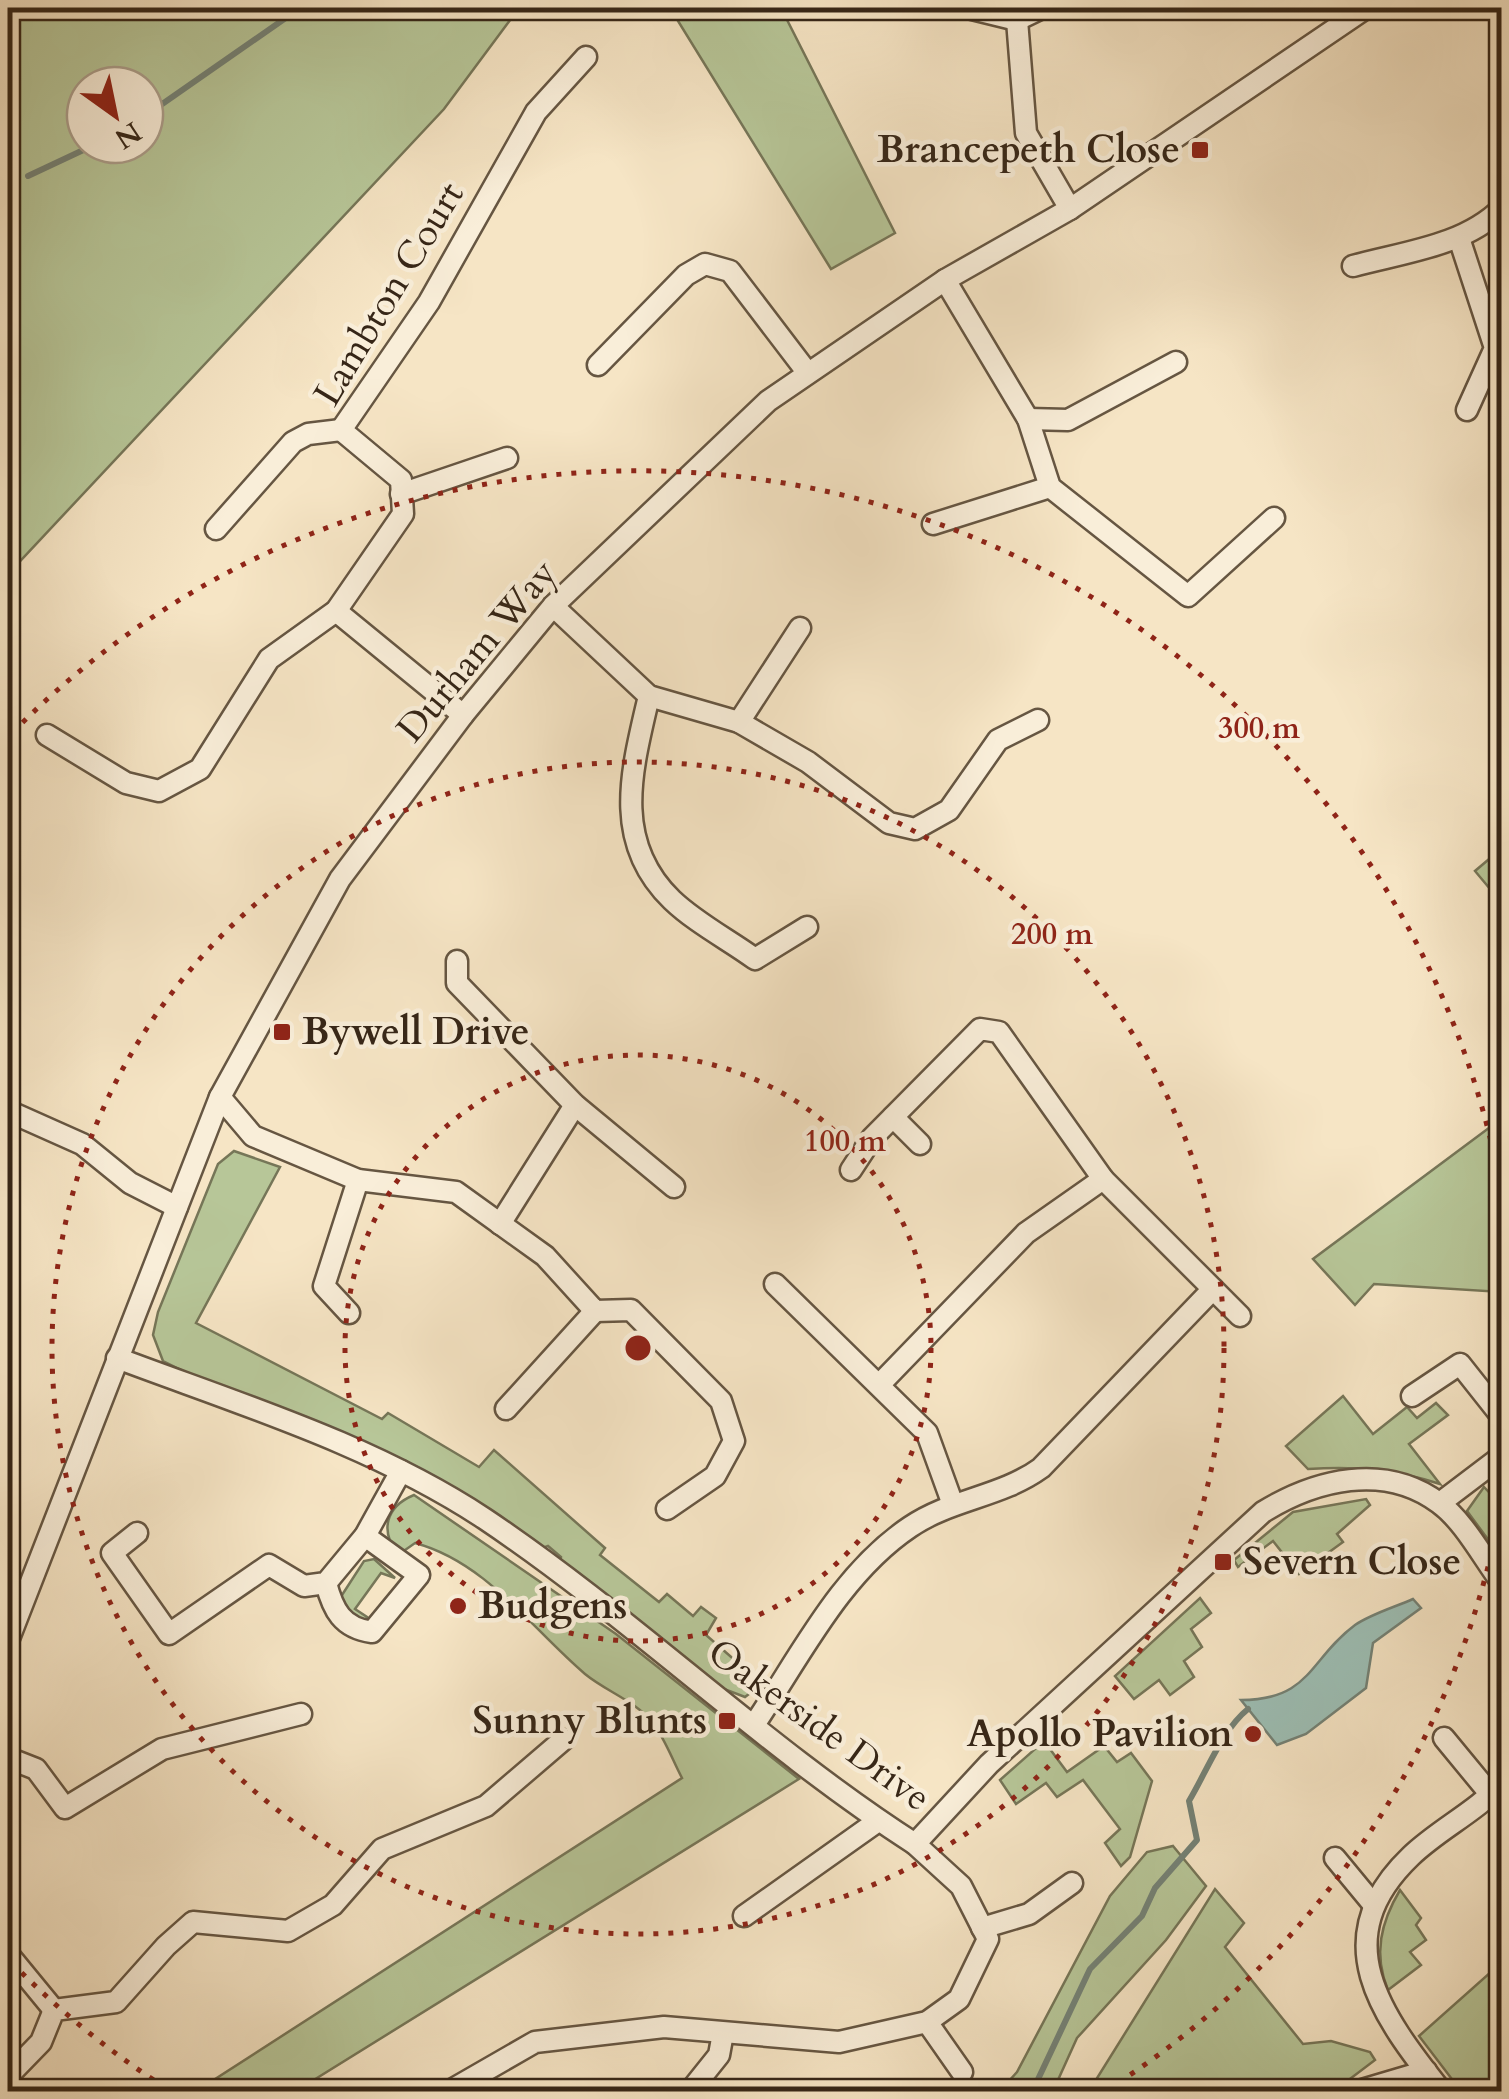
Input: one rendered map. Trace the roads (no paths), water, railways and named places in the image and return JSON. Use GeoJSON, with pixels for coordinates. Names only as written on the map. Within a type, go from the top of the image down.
{"type":"FeatureCollection","features":[{"type":"Feature","properties":{"kind":"street"},"geometry":{"type":"LineString","coordinates":[[968,8],[1017,20],[1042,8]]}},
{"type":"Feature","properties":{"kind":"street","name":"Durham Way"},"geometry":{"type":"LineString","coordinates":[[8,1641],[220,1097],[340,879],[463,715],[554,606],[768,401],[945,280],[1070,209],[1366,8]]}},
{"type":"Feature","properties":{"kind":"street"},"geometry":{"type":"LineString","coordinates":[[1017,20],[1026,133],[1070,209]]}},
{"type":"Feature","properties":{"kind":"street","name":"Lambton Court"},"geometry":{"type":"LineString","coordinates":[[402,494],[400,480],[340,430],[429,302],[536,112],[586,57]]}},
{"type":"Feature","properties":{"kind":"street"},"geometry":{"type":"LineString","coordinates":[[1353,266],[1459,238],[1486,224],[1502,208]]}},
{"type":"Feature","properties":{"kind":"street"},"geometry":{"type":"LineString","coordinates":[[1459,238],[1498,350],[1468,410]]}},
{"type":"Feature","properties":{"kind":"street"},"geometry":{"type":"LineString","coordinates":[[598,366],[686,275],[705,264],[730,270],[807,372]]}},
{"type":"Feature","properties":{"kind":"street"},"geometry":{"type":"LineString","coordinates":[[945,280],[1028,419],[1050,487],[1188,596],[1274,518]]}},
{"type":"Feature","properties":{"kind":"street"},"geometry":{"type":"LineString","coordinates":[[1028,419],[1068,420],[1176,362]]}},
{"type":"Feature","properties":{"kind":"street"},"geometry":{"type":"LineString","coordinates":[[216,530],[293,442],[308,434],[340,430]]}},
{"type":"Feature","properties":{"kind":"street"},"geometry":{"type":"LineString","coordinates":[[47,735],[126,783],[158,791],[200,769],[269,659],[336,611],[402,514],[402,494],[507,458]]}},
{"type":"Feature","properties":{"kind":"street"},"geometry":{"type":"LineString","coordinates":[[933,524],[1050,487]]}},
{"type":"Feature","properties":{"kind":"street"},"geometry":{"type":"LineString","coordinates":[[554,606],[649,696],[739,722],[808,762],[889,823],[915,830],[949,810],[998,740],[1038,720]]}},
{"type":"Feature","properties":{"kind":"street"},"geometry":{"type":"LineString","coordinates":[[336,611],[463,715]]}},
{"type":"Feature","properties":{"kind":"street"},"geometry":{"type":"LineString","coordinates":[[739,722],[800,628]]}},
{"type":"Feature","properties":{"kind":"street"},"geometry":{"type":"LineString","coordinates":[[649,696],[630,773],[633,844],[671,899],[755,959],[807,927]]}},
{"type":"Feature","properties":{"kind":"street"},"geometry":{"type":"LineString","coordinates":[[457,961],[457,983],[575,1106],[674,1187]]}},
{"type":"Feature","properties":{"kind":"street"},"geometry":{"type":"LineString","coordinates":[[851,1170],[872,1138],[980,1029],[999,1032],[1104,1179],[1240,1316]]}},
{"type":"Feature","properties":{"kind":"street"},"geometry":{"type":"LineString","coordinates":[[220,1097],[253,1136],[358,1180],[456,1192],[545,1256],[595,1311]]}},
{"type":"Feature","properties":{"kind":"street"},"geometry":{"type":"LineString","coordinates":[[500,1224],[575,1106]]}},
{"type":"Feature","properties":{"kind":"street"},"geometry":{"type":"LineString","coordinates":[[8,1110],[82,1144],[130,1183],[176,1207]]}},
{"type":"Feature","properties":{"kind":"street"},"geometry":{"type":"LineString","coordinates":[[893,1116],[920,1144]]}},
{"type":"Feature","properties":{"kind":"street"},"geometry":{"type":"LineString","coordinates":[[879,1385],[1026,1233],[1104,1179]]}},
{"type":"Feature","properties":{"kind":"street"},"geometry":{"type":"LineString","coordinates":[[349,1313],[324,1286],[358,1180]]}},
{"type":"Feature","properties":{"kind":"street"},"geometry":{"type":"LineString","coordinates":[[8,1239],[8,1264]]}},
{"type":"Feature","properties":{"kind":"street"},"geometry":{"type":"LineString","coordinates":[[776,1284],[927,1433],[952,1502]]}},
{"type":"Feature","properties":{"kind":"street"},"geometry":{"type":"LineString","coordinates":[[754,1725],[859,1570],[908,1528],[952,1502],[1017,1485],[1041,1468],[1213,1289]]}},
{"type":"Feature","properties":{"kind":"street"},"geometry":{"type":"LineString","coordinates":[[506,1409],[595,1311],[632,1310],[721,1401],[734,1441],[715,1476],[667,1509]]}},
{"type":"Feature","properties":{"kind":"street","name":"Oakerside Drive"},"geometry":{"type":"LineString","coordinates":[[117,1358],[331,1438],[401,1471],[484,1519],[878,1821],[915,1844],[989,1764],[1263,1512],[1298,1490],[1330,1482],[1379,1479],[1440,1503],[1502,1583]]}},
{"type":"Feature","properties":{"kind":"street"},"geometry":{"type":"LineString","coordinates":[[1412,1396],[1460,1364],[1502,1416]]}},
{"type":"Feature","properties":{"kind":"street"},"geometry":{"type":"LineString","coordinates":[[1440,1503],[1502,1456]]}},
{"type":"Feature","properties":{"kind":"street"},"geometry":{"type":"LineString","coordinates":[[136,1533],[112,1552],[169,1634],[270,1565],[304,1586],[326,1582],[366,1536],[401,1471]]}},
{"type":"Feature","properties":{"kind":"street"},"geometry":{"type":"LineString","coordinates":[[326,1582],[333,1611],[357,1630],[372,1632],[419,1574],[366,1536]]}},
{"type":"Feature","properties":{"kind":"street"},"geometry":{"type":"LineString","coordinates":[[8,1758],[36,1769],[65,1808],[162,1749],[301,1714]]}},
{"type":"Feature","properties":{"kind":"street"},"geometry":{"type":"LineString","coordinates":[[1442,2092],[1387,2016],[1363,1954],[1373,1904],[1410,1857],[1496,1789],[1444,1738]]}},
{"type":"Feature","properties":{"kind":"street"},"geometry":{"type":"LineString","coordinates":[[54,2010],[116,2002],[166,1946],[194,1922],[288,1931],[333,1905],[382,1849],[486,1806],[563,1740]]}},
{"type":"Feature","properties":{"kind":"street"},"geometry":{"type":"LineString","coordinates":[[744,1916],[878,1821]]}},
{"type":"Feature","properties":{"kind":"street"},"geometry":{"type":"LineString","coordinates":[[448,2092],[535,2042],[664,2027],[839,2042],[926,2022],[959,1998],[988,1939],[961,1886],[915,1844]]}},
{"type":"Feature","properties":{"kind":"street"},"geometry":{"type":"LineString","coordinates":[[1334,1858],[1373,1904]]}},
{"type":"Feature","properties":{"kind":"street"},"geometry":{"type":"LineString","coordinates":[[982,1928],[1029,1914],[1072,1883]]}},
{"type":"Feature","properties":{"kind":"street"},"geometry":{"type":"LineString","coordinates":[[8,1954],[54,2010]]}},
{"type":"Feature","properties":{"kind":"street"},"geometry":{"type":"LineString","coordinates":[[8,2076],[41,2042],[54,2010]]}},
{"type":"Feature","properties":{"kind":"street"},"geometry":{"type":"LineString","coordinates":[[926,2022],[962,2072]]}},
{"type":"Feature","properties":{"kind":"street"},"geometry":{"type":"LineString","coordinates":[[691,2090],[719,2055],[723,2033]]}},
{"type":"Feature","properties":{"kind":"street"},"geometry":{"type":"LineString","coordinates":[[1354,2092],[1426,2072]]}},
{"type":"Feature","properties":{"kind":"water"},"geometry":{"type":"Polygon","coordinates":[[[1413,1599],[1421,1608],[1373,1643],[1366,1688],[1306,1734],[1277,1745],[1241,1700],[1264,1698],[1296,1685],[1355,1625],[1413,1599]]]}},
{"type":"Feature","properties":{"kind":"waterway"},"geometry":{"type":"LineString","coordinates":[[165,102],[300,8]]}},
{"type":"Feature","properties":{"kind":"waterway"},"geometry":{"type":"LineString","coordinates":[[28,176],[65,159]]}},
{"type":"Feature","properties":{"kind":"waterway"},"geometry":{"type":"LineString","coordinates":[[1032,2092],[1090,1969],[1142,1916],[1155,1888],[1197,1840],[1189,1801],[1223,1739],[1248,1709]]}},
{"type":"Feature","properties":{"kind":"place","name":"Brancepeth Close"},"geometry":{"type":"Point","coordinates":[1200,150]}},
{"type":"Feature","properties":{"kind":"place","name":"Bywell Drive"},"geometry":{"type":"Point","coordinates":[282,1032]}},
{"type":"Feature","properties":{"kind":"place","name":"Severn Close"},"geometry":{"type":"Point","coordinates":[1223,1562]}},
{"type":"Feature","properties":{"kind":"place","name":"Budgens"},"geometry":{"type":"Point","coordinates":[458,1606]}},
{"type":"Feature","properties":{"kind":"place","name":"Sunny Blunts"},"geometry":{"type":"Point","coordinates":[727,1721]}},
{"type":"Feature","properties":{"kind":"place","name":"Apollo Pavilion"},"geometry":{"type":"Point","coordinates":[1253,1734]}}]}
